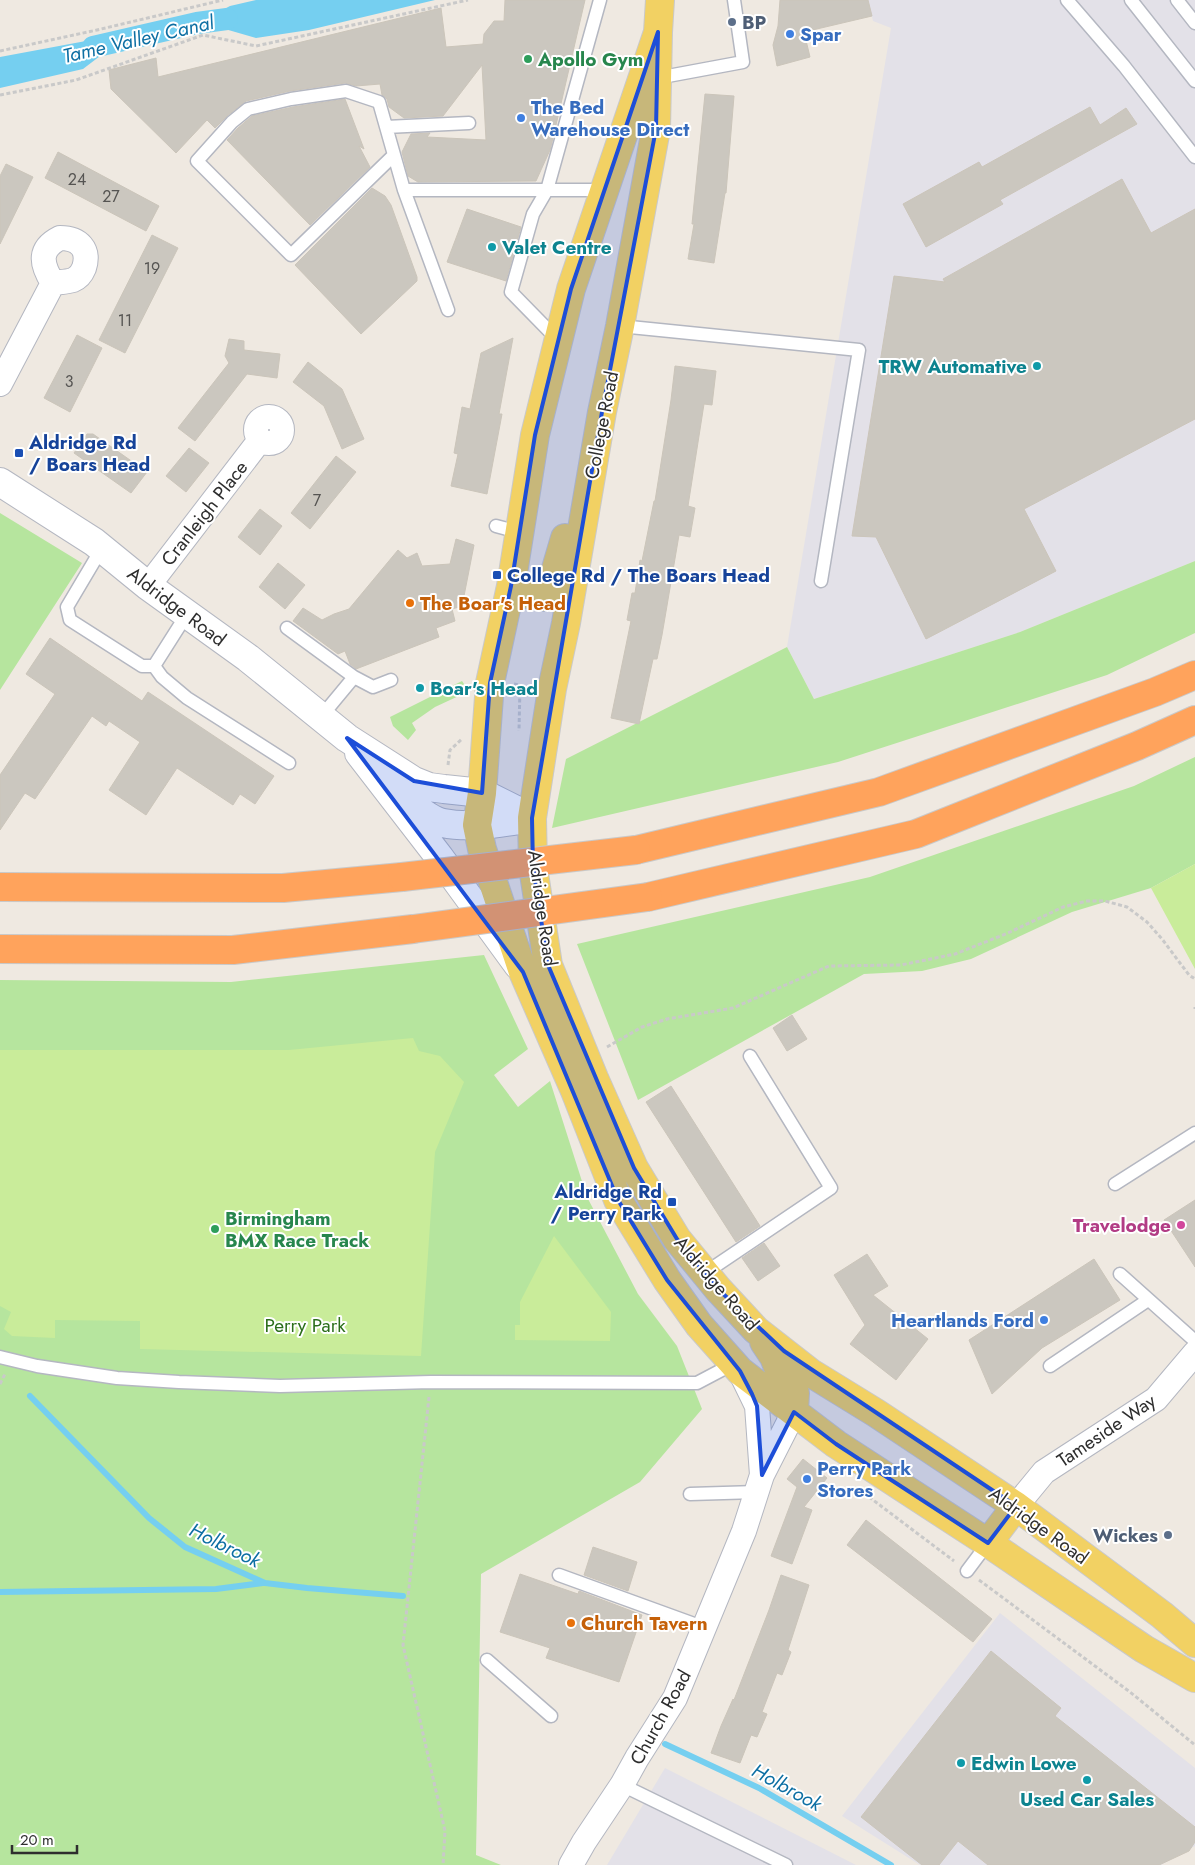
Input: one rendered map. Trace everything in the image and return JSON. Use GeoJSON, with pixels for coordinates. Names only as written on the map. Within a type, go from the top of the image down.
{"type":"FeatureCollection","features":[{"type":"Feature","properties":{"kind":"highway"},"geometry":{"type":"LineString","coordinates":[[0,886],[283,888],[402,877],[636,850],[879,792],[1195,675]]}},
{"type":"Feature","properties":{"kind":"highway"},"geometry":{"type":"LineString","coordinates":[[0,950],[233,950],[413,929],[648,897],[916,834],[1137,746],[1195,720]]}},
{"type":"Feature","properties":{"kind":"main road","name":"College Road"},"geometry":{"type":"LineString","coordinates":[[532,818],[552,689],[568,614],[602,412],[620,326],[656,129],[660,0]]}},
{"type":"Feature","properties":{"kind":"main road","name":"College Road"},"geometry":{"type":"LineString","coordinates":[[482,794],[490,683],[511,586],[507,529],[534,435],[571,289],[658,32]]}},
{"type":"Feature","properties":{"kind":"main road"},"geometry":{"type":"LineString","coordinates":[[511,586],[520,592],[544,598],[546,596],[553,579],[602,412]]}},
{"type":"Feature","properties":{"kind":"main road","name":"Aldridge Road"},"geometry":{"type":"LineString","coordinates":[[482,794],[477,825],[482,849],[523,972],[575,1091],[618,1200],[667,1280],[700,1325],[737,1367],[836,1444],[988,1543],[1144,1649],[1195,1678]]}},
{"type":"Feature","properties":{"kind":"main road","name":"Aldridge Road"},"geometry":{"type":"LineString","coordinates":[[532,818],[533,867],[548,965],[594,1078],[634,1168],[677,1239],[756,1330],[811,1373],[882,1417],[1016,1506],[1162,1614],[1195,1643]]}},
{"type":"Feature","properties":{"kind":"main road"},"geometry":{"type":"LineString","coordinates":[[756,1330],[774,1357],[778,1370],[795,1393],[794,1412]]}},
{"type":"Feature","properties":{"kind":"main road"},"geometry":{"type":"LineString","coordinates":[[988,1543],[1016,1506]]}},
{"type":"Feature","properties":{"kind":"street"},"geometry":{"type":"LineString","coordinates":[[0,384],[53,282]]}},
{"type":"Feature","properties":{"kind":"street","name":"Cranleigh Place"},"geometry":{"type":"LineString","coordinates":[[148,586],[260,440]]}},
{"type":"Feature","properties":{"kind":"street","name":"Aldridge Road"},"geometry":{"type":"LineString","coordinates":[[0,482],[102,548],[148,586],[248,658],[320,718],[414,781],[444,790],[482,794],[532,818]]}},
{"type":"Feature","properties":{"kind":"street","name":"Aldridge Road"},"geometry":{"type":"LineString","coordinates":[[348,738],[440,858],[523,972]]}},
{"type":"Feature","properties":{"kind":"street","name":"Aldridge Road"},"geometry":{"type":"LineString","coordinates":[[380,780],[424,813],[441,823],[477,825],[532,818]]}},
{"type":"Feature","properties":{"kind":"street","name":"Tameside Way"},"geometry":{"type":"LineString","coordinates":[[1016,1506],[1044,1472],[1156,1399],[1195,1353]]}},
{"type":"Feature","properties":{"kind":"street","name":"Church Road"},"geometry":{"type":"LineString","coordinates":[[737,1367],[757,1406],[760,1483]]}},
{"type":"Feature","properties":{"kind":"street","name":"Church Road"},"geometry":{"type":"LineString","coordinates":[[571,1865],[675,1698],[744,1531],[760,1483],[794,1412]]}},
{"type":"Feature","properties":{"kind":"lane"},"geometry":{"type":"LineString","coordinates":[[558,340],[511,292],[533,214],[547,190],[600,0]]}},
{"type":"Feature","properties":{"kind":"lane"},"geometry":{"type":"LineString","coordinates":[[657,78],[743,62],[734,0]]}},
{"type":"Feature","properties":{"kind":"lane"},"geometry":{"type":"LineString","coordinates":[[1066,0],[1124,66],[1195,157]]}},
{"type":"Feature","properties":{"kind":"lane"},"geometry":{"type":"LineString","coordinates":[[1131,0],[1195,80]]}},
{"type":"Feature","properties":{"kind":"lane"},"geometry":{"type":"LineString","coordinates":[[1177,0],[1195,23]]}},
{"type":"Feature","properties":{"kind":"lane"},"geometry":{"type":"LineString","coordinates":[[394,155],[291,256],[196,161],[232,122],[248,109],[291,99],[346,91],[378,102],[386,127],[394,155],[404,190],[448,310]]}},
{"type":"Feature","properties":{"kind":"lane"},"geometry":{"type":"LineString","coordinates":[[386,127],[469,123]]}},
{"type":"Feature","properties":{"kind":"lane"},"geometry":{"type":"LineString","coordinates":[[404,190],[604,190]]}},
{"type":"Feature","properties":{"kind":"lane"},"geometry":{"type":"LineString","coordinates":[[620,326],[859,350],[821,582]]}},
{"type":"Feature","properties":{"kind":"lane"},"geometry":{"type":"LineString","coordinates":[[102,548],[67,606],[70,620],[142,666],[154,666]]}},
{"type":"Feature","properties":{"kind":"lane"},"geometry":{"type":"LineString","coordinates":[[154,666],[187,614]]}},
{"type":"Feature","properties":{"kind":"lane"},"geometry":{"type":"LineString","coordinates":[[287,628],[354,677],[373,687],[391,680]]}},
{"type":"Feature","properties":{"kind":"lane"},"geometry":{"type":"LineString","coordinates":[[154,666],[162,677],[187,698],[290,763]]}},
{"type":"Feature","properties":{"kind":"lane"},"geometry":{"type":"LineString","coordinates":[[320,718],[354,677]]}},
{"type":"Feature","properties":{"kind":"lane"},"geometry":{"type":"LineString","coordinates":[[705,1273],[831,1188],[750,1056]]}},
{"type":"Feature","properties":{"kind":"lane"},"geometry":{"type":"LineString","coordinates":[[1115,1184],[1195,1133]]}},
{"type":"Feature","properties":{"kind":"lane"},"geometry":{"type":"LineString","coordinates":[[1120,1274],[1195,1341]]}},
{"type":"Feature","properties":{"kind":"lane"},"geometry":{"type":"LineString","coordinates":[[1050,1366],[1148,1300]]}},
{"type":"Feature","properties":{"kind":"lane"},"geometry":{"type":"LineString","coordinates":[[0,1357],[37,1366],[117,1378],[280,1386],[431,1382],[697,1383],[737,1367]]}},
{"type":"Feature","properties":{"kind":"lane"},"geometry":{"type":"LineString","coordinates":[[690,1494],[760,1483]]}},
{"type":"Feature","properties":{"kind":"lane"},"geometry":{"type":"LineString","coordinates":[[968,1571],[988,1543]]}},
{"type":"Feature","properties":{"kind":"lane"},"geometry":{"type":"LineString","coordinates":[[559,1575],[705,1628]]}},
{"type":"Feature","properties":{"kind":"lane"},"geometry":{"type":"LineString","coordinates":[[487,1660],[551,1716]]}},
{"type":"Feature","properties":{"kind":"lane"},"geometry":{"type":"LineString","coordinates":[[622,1785],[786,1865]]}},
{"type":"Feature","properties":{"kind":"path"},"geometry":{"type":"LineString","coordinates":[[0,51],[222,0]]}},
{"type":"Feature","properties":{"kind":"path"},"geometry":{"type":"LineString","coordinates":[[0,95],[76,80],[203,35],[256,46],[468,0]]}},
{"type":"Feature","properties":{"kind":"path"},"geometry":{"type":"LineString","coordinates":[[587,1058],[642,1027],[667,1019],[733,1008],[829,966],[853,964],[901,965],[955,954],[1008,933],[1063,907],[1087,901],[1105,901],[1127,907],[1147,922],[1189,975],[1195,979]]}},
{"type":"Feature","properties":{"kind":"path"},"geometry":{"type":"LineString","coordinates":[[431,1382],[403,1645],[446,1831],[443,1865]]}},
{"type":"Feature","properties":{"kind":"path"},"geometry":{"type":"LineString","coordinates":[[1131,1693],[1195,1745]]}},
{"type":"Feature","properties":{"kind":"highlighted area"},"geometry":{"type":"Polygon","coordinates":[[[658,32],[656,129],[602,412],[532,818],[533,867],[548,965],[634,1168],[677,1239],[718,1289],[784,1351],[1016,1506],[988,1543],[836,1444],[794,1412],[762,1475],[757,1406],[752,1394],[740,1371],[667,1280],[618,1200],[523,972],[347,738],[414,781],[482,793],[490,683],[511,586],[535,435],[571,289],[658,32]]]}},
{"type":"Feature","properties":{"kind":"shaded area"},"geometry":{"type":"Polygon","coordinates":[[[868,0],[1195,0],[1195,561],[1020,632],[814,699],[787,647],[891,28],[873,21],[868,0]]]}},
{"type":"Feature","properties":{"kind":"shaded area"},"geometry":{"type":"Polygon","coordinates":[[[1000,1613],[1195,1768],[1195,1846],[1161,1865],[920,1865],[842,1816],[1000,1613]]]}},
{"type":"Feature","properties":{"kind":"shaded area"},"geometry":{"type":"Polygon","coordinates":[[[665,1768],[856,1865],[607,1865],[665,1768]]]}},
{"type":"Feature","properties":{"kind":"green space"},"geometry":{"type":"Polygon","coordinates":[[[0,513],[82,563],[0,690],[0,513]]]}},
{"type":"Feature","properties":{"kind":"green space"},"geometry":{"type":"Polygon","coordinates":[[[1195,561],[1195,633],[1107,675],[838,762],[552,828],[566,759],[787,647],[814,699],[1020,632],[1195,561]]]}},
{"type":"Feature","properties":{"kind":"green space"},"geometry":{"type":"Polygon","coordinates":[[[462,681],[466,687],[463,694],[435,707],[412,723],[416,730],[408,740],[393,726],[390,717],[462,681]]]}},
{"type":"Feature","properties":{"kind":"green space"},"geometry":{"type":"Polygon","coordinates":[[[1195,757],[1195,864],[1151,888],[1072,912],[971,959],[922,971],[864,974],[638,1100],[577,944],[870,877],[1134,786],[1195,757]]]}},
{"type":"Feature","properties":{"kind":"green space"},"geometry":{"type":"Polygon","coordinates":[[[1195,864],[1195,969],[1151,888],[1195,864]]]}},
{"type":"Feature","properties":{"kind":"green space","name":"Perry Park"},"geometry":{"type":"Polygon","coordinates":[[[484,955],[528,1049],[494,1075],[518,1107],[550,1081],[587,1197],[638,1294],[677,1346],[702,1409],[640,1482],[481,1574],[476,1855],[501,1865],[0,1865],[0,980],[231,982],[484,955]]]}},
{"type":"Feature","properties":{"kind":"green space","name":"Birmingham BMX Race Track"},"geometry":{"type":"Polygon","coordinates":[[[413,1038],[419,1051],[440,1056],[464,1082],[435,1152],[421,1356],[140,1349],[140,1321],[55,1320],[55,1338],[12,1336],[4,1329],[11,1312],[0,1306],[0,1050],[289,1050],[413,1038]]]}},
{"type":"Feature","properties":{"kind":"green space"},"geometry":{"type":"Polygon","coordinates":[[[554,1236],[611,1312],[610,1341],[515,1340],[515,1325],[520,1325],[520,1302],[554,1236]]]}},
{"type":"Feature","properties":{"kind":"water"},"geometry":{"type":"Polygon","coordinates":[[[256,0],[435,0],[309,30],[256,38],[197,23],[230,6],[256,0]]]}},
{"type":"Feature","properties":{"kind":"water"},"geometry":{"type":"Polygon","coordinates":[[[102,38],[121,40],[83,69],[0,88],[0,57],[102,38]]]}},
{"type":"Feature","properties":{"kind":"building"},"geometry":{"type":"Polygon","coordinates":[[[505,0],[585,0],[550,150],[536,181],[418,182],[408,176],[402,152],[411,134],[430,133],[427,137],[486,140],[482,65],[443,116],[404,118],[389,107],[387,99],[382,95],[380,84],[356,86],[345,83],[290,91],[246,101],[215,128],[207,120],[176,153],[111,89],[109,70],[156,58],[158,77],[441,8],[446,47],[483,44],[484,34],[494,21],[504,21],[505,0]]]}},
{"type":"Feature","properties":{"kind":"building"},"geometry":{"type":"Polygon","coordinates":[[[780,0],[868,0],[872,16],[804,32],[810,57],[777,66],[773,45],[778,26],[780,0]]]}},
{"type":"Feature","properties":{"kind":"building"},"geometry":{"type":"Polygon","coordinates":[[[705,94],[734,96],[726,193],[714,263],[688,259],[694,224],[692,224],[705,94]]]}},
{"type":"Feature","properties":{"kind":"building"},"geometry":{"type":"Polygon","coordinates":[[[345,99],[364,149],[359,146],[370,167],[310,225],[227,140],[252,116],[345,99]]]}},
{"type":"Feature","properties":{"kind":"building"},"geometry":{"type":"Polygon","coordinates":[[[1090,107],[1100,125],[1126,108],[1137,124],[1000,200],[1003,204],[926,247],[903,204],[979,162],[982,167],[1090,107]]]}},
{"type":"Feature","properties":{"kind":"building"},"geometry":{"type":"Polygon","coordinates":[[[58,152],[159,206],[146,231],[45,178],[58,152]]]}},
{"type":"Feature","properties":{"kind":"building"},"geometry":{"type":"Polygon","coordinates":[[[6,164],[33,177],[0,244],[0,176],[6,164]]]}},
{"type":"Feature","properties":{"kind":"building","name":"TRW Automative"},"geometry":{"type":"Polygon","coordinates":[[[1122,179],[1151,233],[1195,209],[1195,419],[1024,509],[1056,571],[926,639],[876,537],[852,536],[894,276],[945,282],[943,279],[1122,179]]]}},
{"type":"Feature","properties":{"kind":"building"},"geometry":{"type":"Polygon","coordinates":[[[372,188],[385,196],[391,205],[417,281],[361,334],[295,265],[372,188]]]}},
{"type":"Feature","properties":{"kind":"building","name":"Valet Centre"},"geometry":{"type":"Polygon","coordinates":[[[467,209],[521,227],[506,281],[447,262],[467,209]]]}},
{"type":"Feature","properties":{"kind":"building"},"geometry":{"type":"Polygon","coordinates":[[[152,235],[178,248],[125,353],[99,340],[152,235]]]}},
{"type":"Feature","properties":{"kind":"building"},"geometry":{"type":"Polygon","coordinates":[[[77,335],[102,348],[70,412],[44,398],[77,335]]]}},
{"type":"Feature","properties":{"kind":"building"},"geometry":{"type":"Polygon","coordinates":[[[513,338],[499,414],[502,414],[487,494],[451,486],[458,454],[454,453],[462,407],[470,409],[481,353],[513,338]]]}},
{"type":"Feature","properties":{"kind":"building"},"geometry":{"type":"Polygon","coordinates":[[[229,339],[244,341],[244,350],[280,354],[277,378],[247,374],[195,441],[178,428],[229,363],[225,356],[229,339]]]}},
{"type":"Feature","properties":{"kind":"building"},"geometry":{"type":"Polygon","coordinates":[[[308,362],[342,389],[364,439],[342,449],[324,406],[293,382],[308,362]]]}},
{"type":"Feature","properties":{"kind":"building"},"geometry":{"type":"Polygon","coordinates":[[[675,366],[716,371],[712,405],[704,404],[688,506],[695,508],[690,537],[679,535],[657,659],[653,659],[639,724],[611,718],[631,621],[627,620],[632,593],[635,593],[640,560],[642,561],[655,501],[675,366]]]}},
{"type":"Feature","properties":{"kind":"building"},"geometry":{"type":"Polygon","coordinates":[[[87,434],[93,434],[147,472],[131,493],[74,453],[87,434]]]}},
{"type":"Feature","properties":{"kind":"building"},"geometry":{"type":"Polygon","coordinates":[[[189,448],[209,463],[186,492],[166,476],[189,448]]]}},
{"type":"Feature","properties":{"kind":"building"},"geometry":{"type":"Polygon","coordinates":[[[336,456],[356,472],[310,529],[291,513],[336,456]]]}},
{"type":"Feature","properties":{"kind":"building"},"geometry":{"type":"Polygon","coordinates":[[[260,509],[282,526],[260,555],[238,537],[260,509]]]}},
{"type":"Feature","properties":{"kind":"building","name":"The Boar's Head"},"geometry":{"type":"Polygon","coordinates":[[[456,539],[474,545],[464,596],[456,599],[459,607],[452,609],[455,621],[436,628],[439,637],[356,669],[350,664],[345,651],[338,654],[293,621],[303,608],[322,620],[349,609],[398,550],[407,558],[417,553],[422,566],[450,564],[456,539]]]}},
{"type":"Feature","properties":{"kind":"building"},"geometry":{"type":"Polygon","coordinates":[[[278,563],[305,585],[285,609],[259,587],[278,563]]]}},
{"type":"Feature","properties":{"kind":"building"},"geometry":{"type":"Polygon","coordinates":[[[50,638],[142,701],[148,692],[274,776],[255,804],[240,794],[233,805],[177,768],[146,815],[109,790],[140,742],[109,721],[106,726],[92,716],[35,799],[25,793],[0,830],[0,775],[55,694],[26,674],[50,638]]]}},
{"type":"Feature","properties":{"kind":"building"},"geometry":{"type":"Polygon","coordinates":[[[792,1015],[807,1039],[787,1051],[773,1028],[792,1015]]]}},
{"type":"Feature","properties":{"kind":"building"},"geometry":{"type":"Polygon","coordinates":[[[671,1086],[760,1226],[736,1242],[646,1102],[671,1086]]]}},
{"type":"Feature","properties":{"kind":"building","name":"Travelodge"},"geometry":{"type":"Polygon","coordinates":[[[1195,1200],[1195,1267],[1164,1220],[1195,1200]]]}},
{"type":"Feature","properties":{"kind":"building"},"geometry":{"type":"Polygon","coordinates":[[[764,1243],[780,1266],[758,1281],[742,1258],[764,1243]]]}},
{"type":"Feature","properties":{"kind":"building"},"geometry":{"type":"Polygon","coordinates":[[[867,1254],[888,1286],[873,1295],[928,1339],[896,1380],[850,1344],[865,1325],[834,1275],[867,1254]]]}},
{"type":"Feature","properties":{"kind":"building","name":"Heartlands Ford"},"geometry":{"type":"Polygon","coordinates":[[[1094,1259],[1120,1300],[1042,1348],[992,1394],[969,1340],[1094,1259]]]}},
{"type":"Feature","properties":{"kind":"building"},"geometry":{"type":"Polygon","coordinates":[[[803,1459],[827,1478],[804,1507],[812,1510],[792,1564],[771,1556],[797,1487],[787,1479],[803,1459]]]}},
{"type":"Feature","properties":{"kind":"building"},"geometry":{"type":"Polygon","coordinates":[[[866,1520],[992,1619],[973,1642],[847,1545],[866,1520]]]}},
{"type":"Feature","properties":{"kind":"building"},"geometry":{"type":"Polygon","coordinates":[[[593,1547],[637,1562],[628,1591],[584,1575],[593,1547]]]}},
{"type":"Feature","properties":{"kind":"building","name":"Church Tavern"},"geometry":{"type":"Polygon","coordinates":[[[520,1574],[578,1594],[579,1591],[642,1615],[619,1682],[546,1658],[550,1648],[500,1632],[520,1574]]]}},
{"type":"Feature","properties":{"kind":"building"},"geometry":{"type":"Polygon","coordinates":[[[781,1575],[809,1585],[788,1650],[791,1652],[782,1675],[777,1673],[762,1712],[767,1714],[757,1737],[751,1735],[740,1763],[711,1753],[721,1726],[734,1700],[781,1575]]]}},
{"type":"Feature","properties":{"kind":"building"},"geometry":{"type":"Polygon","coordinates":[[[991,1651],[1061,1708],[1055,1716],[1195,1827],[1195,1842],[1189,1851],[1159,1865],[988,1865],[958,1841],[939,1865],[922,1865],[861,1817],[991,1651]]]}},
{"type":"Feature","properties":{"kind":"waterway","name":"Tame Valley Canal"},"geometry":{"type":"LineString","coordinates":[[93,47],[197,23],[227,19]]}},
{"type":"Feature","properties":{"kind":"waterway","name":"Holbrook"},"geometry":{"type":"LineString","coordinates":[[30,1396],[149,1518],[185,1547],[265,1583],[403,1596]]}},
{"type":"Feature","properties":{"kind":"waterway"},"geometry":{"type":"LineString","coordinates":[[0,1592],[216,1589],[263,1583]]}},
{"type":"Feature","properties":{"kind":"waterway","name":"Holbrook"},"geometry":{"type":"LineString","coordinates":[[665,1744],[759,1788],[891,1865]]}},
{"type":"Feature","properties":{"kind":"place","name":"BP"},"geometry":{"type":"Point","coordinates":[732,22]}},
{"type":"Feature","properties":{"kind":"place","name":"Spar"},"geometry":{"type":"Point","coordinates":[790,34]}},
{"type":"Feature","properties":{"kind":"place","name":"Apollo Gym"},"geometry":{"type":"Point","coordinates":[528,59]}},
{"type":"Feature","properties":{"kind":"place","name":"The Bed Warehouse Direct"},"geometry":{"type":"Point","coordinates":[521,118]}},
{"type":"Feature","properties":{"kind":"place","name":"Valet Centre"},"geometry":{"type":"Point","coordinates":[492,247]}},
{"type":"Feature","properties":{"kind":"place","name":"TRW Automative"},"geometry":{"type":"Point","coordinates":[1037,366]}},
{"type":"Feature","properties":{"kind":"place","name":"Aldridge Rd / Boars Head"},"geometry":{"type":"Point","coordinates":[19,453]}},
{"type":"Feature","properties":{"kind":"place","name":"College Rd / The Boars Head"},"geometry":{"type":"Point","coordinates":[497,575]}},
{"type":"Feature","properties":{"kind":"place","name":"The Boar's Head"},"geometry":{"type":"Point","coordinates":[410,603]}},
{"type":"Feature","properties":{"kind":"place","name":"Boar's Head"},"geometry":{"type":"Point","coordinates":[420,688]}},
{"type":"Feature","properties":{"kind":"place","name":"Aldridge Rd / Perry Park"},"geometry":{"type":"Point","coordinates":[672,1202]}},
{"type":"Feature","properties":{"kind":"place","name":"Travelodge"},"geometry":{"type":"Point","coordinates":[1181,1225]}},
{"type":"Feature","properties":{"kind":"place","name":"Birmingham BMX Race Track"},"geometry":{"type":"Point","coordinates":[215,1229]}},
{"type":"Feature","properties":{"kind":"place","name":"Heartlands Ford"},"geometry":{"type":"Point","coordinates":[1044,1320]}},
{"type":"Feature","properties":{"kind":"place","name":"Perry Park Stores"},"geometry":{"type":"Point","coordinates":[807,1479]}},
{"type":"Feature","properties":{"kind":"place","name":"Wickes"},"geometry":{"type":"Point","coordinates":[1168,1535]}},
{"type":"Feature","properties":{"kind":"place","name":"Church Tavern"},"geometry":{"type":"Point","coordinates":[571,1623]}},
{"type":"Feature","properties":{"kind":"place","name":"Edwin Lowe"},"geometry":{"type":"Point","coordinates":[961,1763]}},
{"type":"Feature","properties":{"kind":"place","name":"Used Car Sales"},"geometry":{"type":"Point","coordinates":[1087,1780]}}]}
